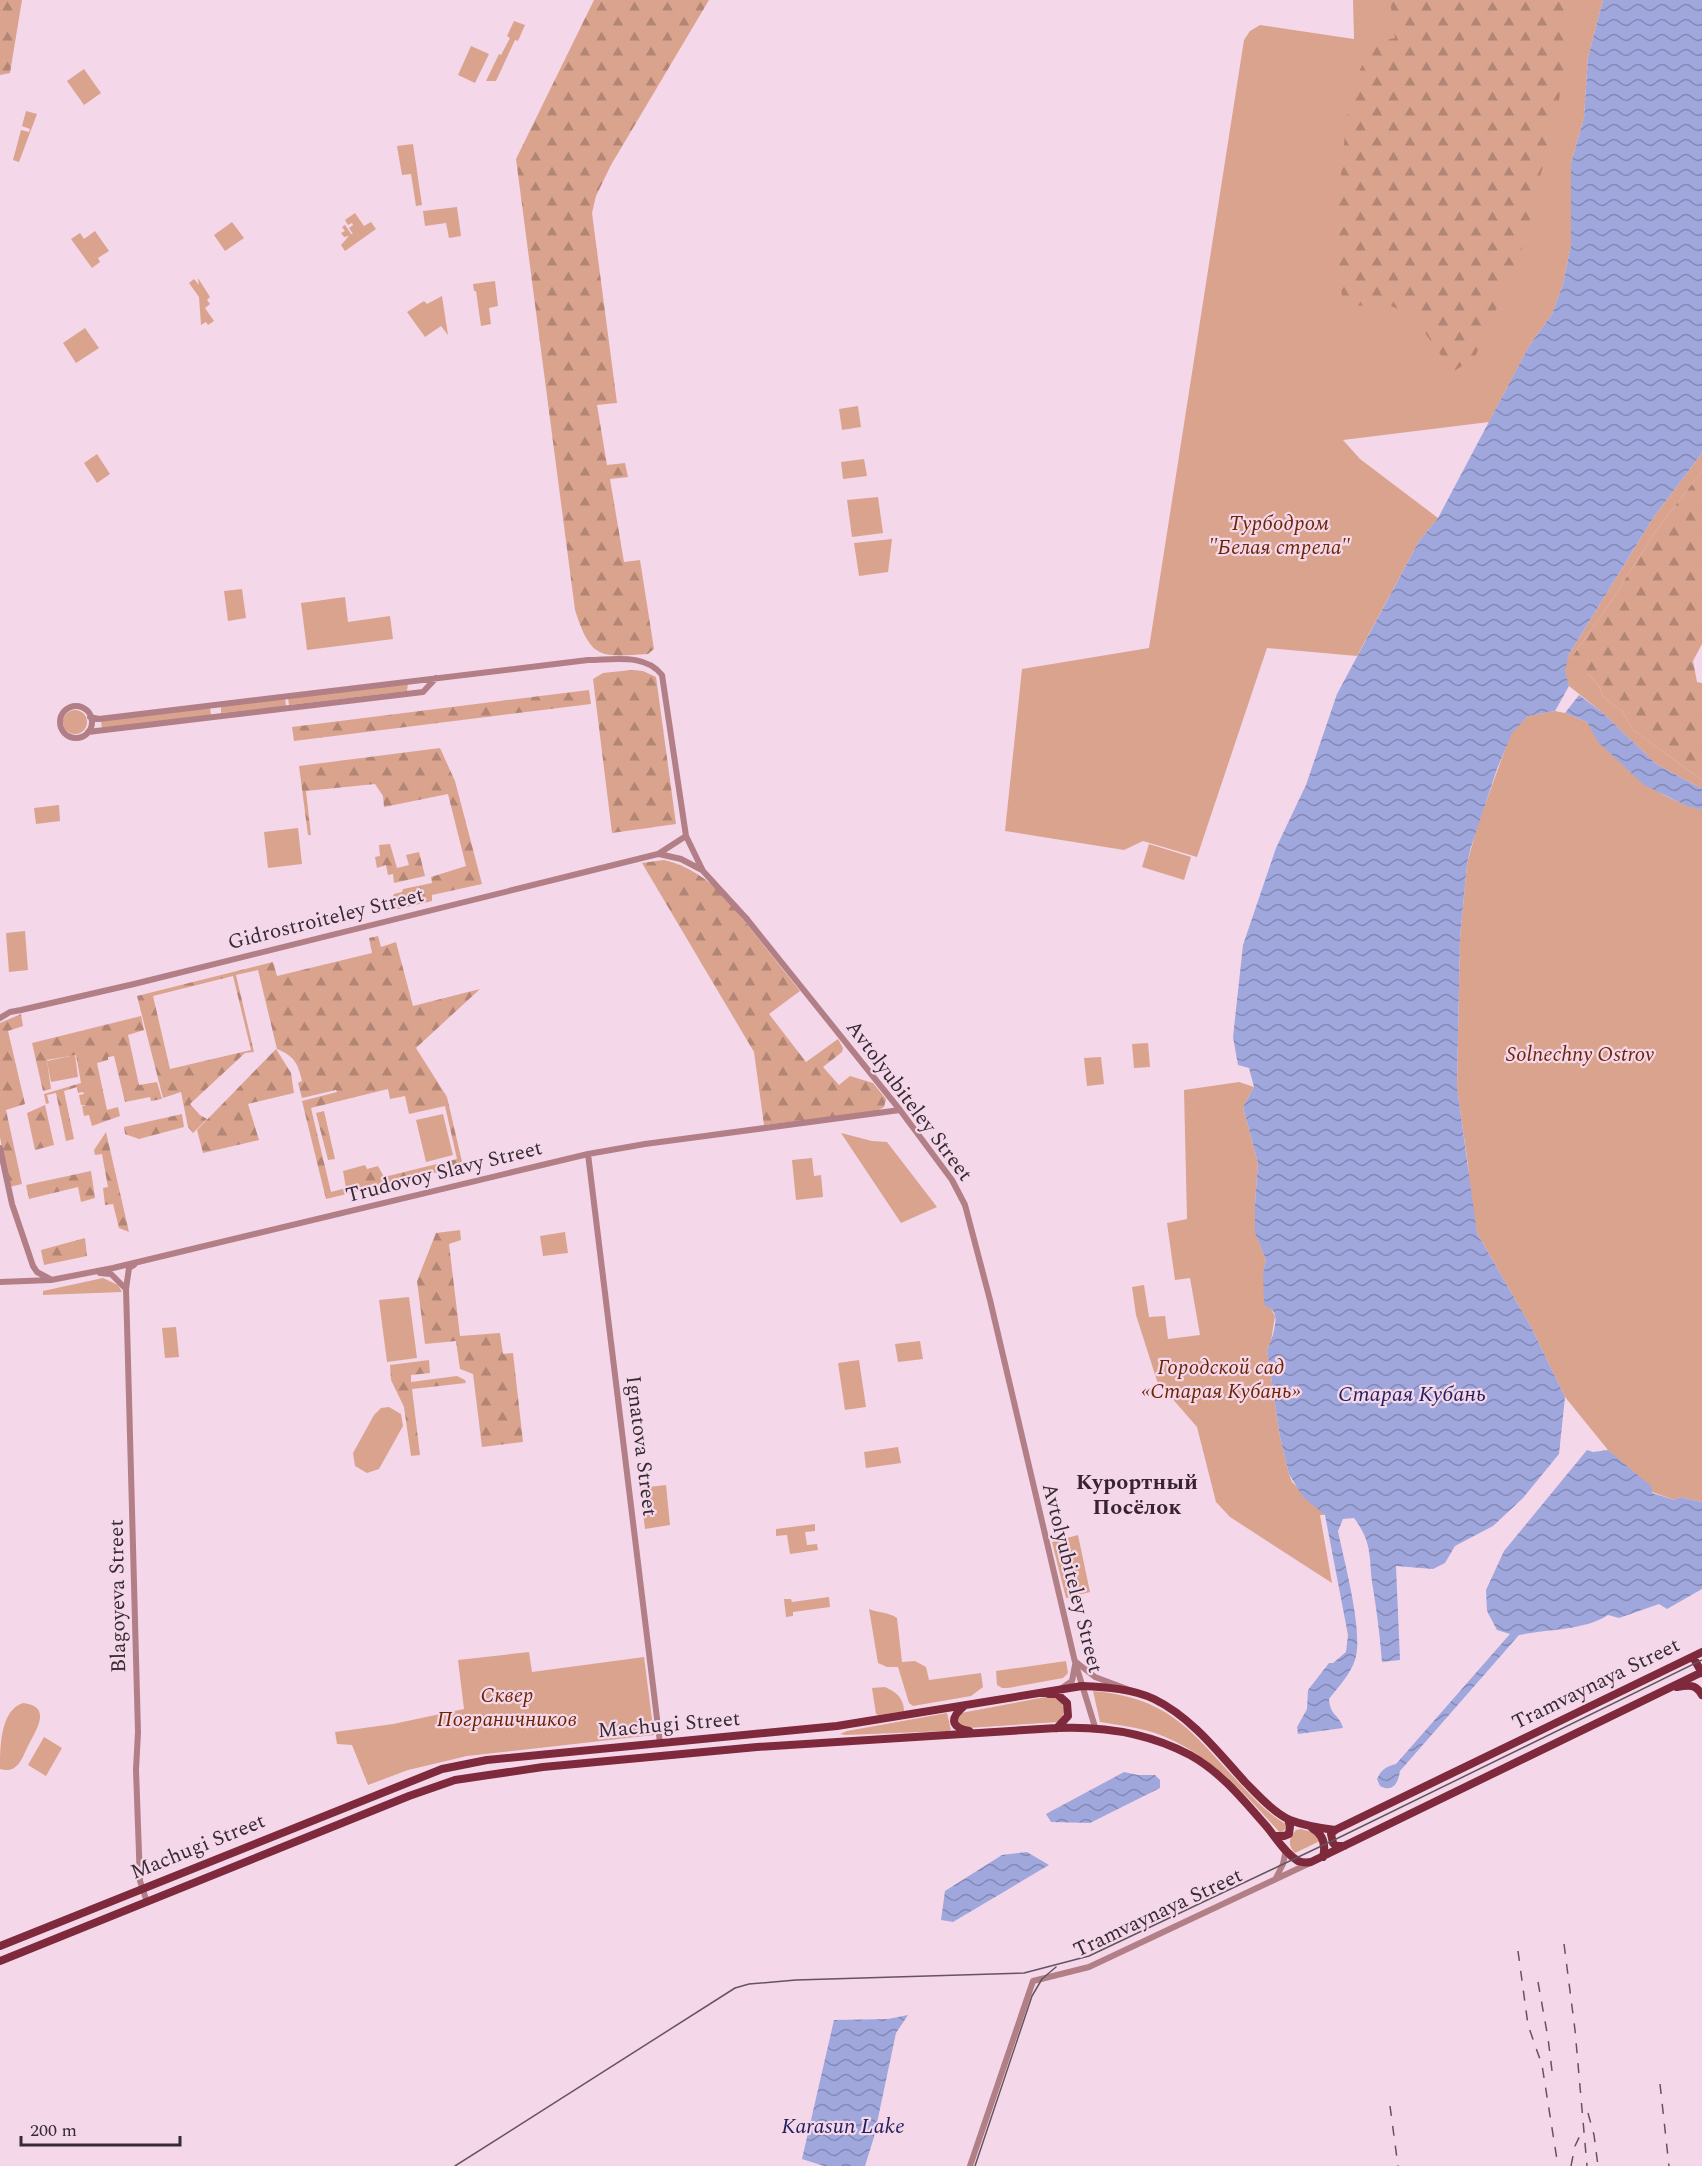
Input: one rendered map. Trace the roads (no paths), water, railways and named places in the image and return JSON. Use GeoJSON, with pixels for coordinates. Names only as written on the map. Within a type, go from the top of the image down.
{"type":"FeatureCollection","features":[{"type":"Feature","properties":{"kind":"main road","name":"Tramvaynaya Street"},"geometry":{"type":"LineString","coordinates":[[1335,1830],[1702,1652]]}},
{"type":"Feature","properties":{"kind":"main road"},"geometry":{"type":"LineString","coordinates":[[1693,1656],[1702,1673]]}},
{"type":"Feature","properties":{"kind":"main road","name":"Tramvaynaya Street"},"geometry":{"type":"LineString","coordinates":[[1311,1862],[1702,1673]]}},
{"type":"Feature","properties":{"kind":"main road"},"geometry":{"type":"LineString","coordinates":[[1670,1688],[1691,1685],[1698,1688],[1702,1695]]}},
{"type":"Feature","properties":{"kind":"main road","name":"Machugi Street"},"geometry":{"type":"LineString","coordinates":[[1,1946],[442,1769],[487,1760],[837,1726],[1082,1686],[1135,1693],[1154,1699],[1203,1735],[1257,1794],[1288,1819],[1308,1826],[1335,1830]]}},
{"type":"Feature","properties":{"kind":"main road"},"geometry":{"type":"LineString","coordinates":[[1026,1694],[1057,1694],[1067,1702],[1068,1716],[1057,1728]]}},
{"type":"Feature","properties":{"kind":"main road"},"geometry":{"type":"LineString","coordinates":[[965,1705],[954,1715],[955,1726],[960,1729],[982,1732]]}},
{"type":"Feature","properties":{"kind":"main road","name":"Machugi Street"},"geometry":{"type":"LineString","coordinates":[[0,1961],[409,1796],[455,1780],[543,1767],[745,1748],[1057,1728],[1095,1728],[1120,1731],[1155,1740],[1191,1756],[1214,1772],[1240,1797],[1299,1862],[1311,1862]]}},
{"type":"Feature","properties":{"kind":"main road"},"geometry":{"type":"LineString","coordinates":[[1274,1836],[1288,1834],[1290,1826],[1288,1819]]}},
{"type":"Feature","properties":{"kind":"main road"},"geometry":{"type":"LineString","coordinates":[[1308,1826],[1323,1838],[1323,1857]]}},
{"type":"Feature","properties":{"kind":"main road"},"geometry":{"type":"LineString","coordinates":[[1335,1830],[1331,1834],[1333,1843],[1336,1846],[1344,1846]]}},
{"type":"Feature","properties":{"kind":"main road"},"geometry":{"type":"LineString","coordinates":[[1,1946],[8,1946],[11,1949],[8,1957]]}},
{"type":"Feature","properties":{"kind":"street","name":"Avtolyubiteley Street"},"geometry":{"type":"LineString","coordinates":[[436,677],[588,660],[628,660],[649,663],[662,675],[686,836],[703,871],[746,918],[900,1110],[952,1180],[965,1205],[990,1300],[1076,1662],[1095,1728]]}},
{"type":"Feature","properties":{"kind":"street"},"geometry":{"type":"LineString","coordinates":[[90,717],[99,719],[436,677]]}},
{"type":"Feature","properties":{"kind":"street"},"geometry":{"type":"LineString","coordinates":[[88,732],[91,724],[86,710],[75,706],[66,710],[60,720],[62,730],[69,737],[80,738],[88,732],[423,692],[436,677]]}},
{"type":"Feature","properties":{"kind":"street"},"geometry":{"type":"LineString","coordinates":[[406,681],[410,684],[411,689],[407,694]]}},
{"type":"Feature","properties":{"kind":"street"},"geometry":{"type":"LineString","coordinates":[[220,703],[219,713],[222,717]]}},
{"type":"Feature","properties":{"kind":"street"},"geometry":{"type":"LineString","coordinates":[[211,704],[214,708],[213,718]]}},
{"type":"Feature","properties":{"kind":"street","name":"Gidrostroiteley Street"},"geometry":{"type":"LineString","coordinates":[[1,1017],[21,1010],[658,854],[686,836]]}},
{"type":"Feature","properties":{"kind":"street","name":"Gidrostroiteley Street"},"geometry":{"type":"LineString","coordinates":[[658,854],[681,859],[703,871]]}},
{"type":"Feature","properties":{"kind":"street","name":"Trudovoy Slavy Street"},"geometry":{"type":"LineString","coordinates":[[0,1282],[51,1280],[93,1272],[588,1154],[645,1144],[900,1110]]}},
{"type":"Feature","properties":{"kind":"street"},"geometry":{"type":"LineString","coordinates":[[0,1148],[12,1204],[33,1266],[37,1272],[51,1280]]}},
{"type":"Feature","properties":{"kind":"street","name":"Ignatova Street"},"geometry":{"type":"LineString","coordinates":[[588,1154],[660,1743]]}},
{"type":"Feature","properties":{"kind":"street","name":"Blagoyeva Street"},"geometry":{"type":"LineString","coordinates":[[142,1261],[129,1268],[126,1289],[138,1732],[136,1770],[141,1889],[147,1902]]}},
{"type":"Feature","properties":{"kind":"street"},"geometry":{"type":"LineString","coordinates":[[93,1272],[111,1274],[126,1289]]}},
{"type":"Feature","properties":{"kind":"street"},"geometry":{"type":"LineString","coordinates":[[1062,1688],[1072,1682],[1076,1662],[1095,1677],[1119,1684],[1135,1693]]}},
{"type":"Feature","properties":{"kind":"street","name":"Tramvaynaya Street"},"geometry":{"type":"LineString","coordinates":[[1276,1878],[1283,1864],[1286,1850]]}},
{"type":"Feature","properties":{"kind":"street","name":"Tramvaynaya Street"},"geometry":{"type":"LineString","coordinates":[[970,2166],[1033,1981],[1089,1967],[1311,1862]]}},
{"type":"Feature","properties":{"kind":"water","name":"Старая Кубань"},"geometry":{"type":"Polygon","coordinates":[[[1603,0],[1702,0],[1702,453],[1653,518],[1569,654],[1565,671],[1569,686],[1555,711],[1528,716],[1512,733],[1497,769],[1471,847],[1467,864],[1460,938],[1457,1087],[1477,1233],[1531,1327],[1565,1397],[1559,1454],[1523,1498],[1493,1526],[1455,1546],[1445,1563],[1433,1569],[1396,1566],[1400,1660],[1382,1662],[1369,1552],[1365,1536],[1354,1518],[1343,1519],[1338,1531],[1355,1615],[1357,1648],[1350,1671],[1329,1699],[1331,1709],[1343,1728],[1298,1734],[1297,1727],[1307,1709],[1308,1690],[1329,1663],[1333,1663],[1346,1652],[1348,1635],[1325,1515],[1303,1497],[1289,1474],[1280,1437],[1267,1350],[1272,1338],[1275,1315],[1264,1304],[1263,1272],[1266,1260],[1255,1233],[1258,1163],[1243,1107],[1254,1087],[1249,1068],[1238,1065],[1233,1037],[1243,945],[1276,848],[1306,785],[1337,694],[1419,541],[1438,518],[1529,346],[1552,314],[1563,284],[1571,245],[1571,163],[1584,118],[1588,57],[1603,0]]]}},
{"type":"Feature","properties":{"kind":"water"},"geometry":{"type":"Polygon","coordinates":[[[1579,695],[1603,713],[1656,764],[1702,789],[1702,810],[1687,806],[1644,785],[1598,742],[1587,722],[1565,713],[1579,695]]]}},
{"type":"Feature","properties":{"kind":"water"},"geometry":{"type":"Polygon","coordinates":[[[1587,1450],[1593,1452],[1608,1450],[1652,1487],[1652,1493],[1675,1500],[1680,1497],[1702,1502],[1702,1589],[1667,1609],[1659,1604],[1619,1618],[1608,1615],[1576,1627],[1519,1635],[1400,1771],[1394,1786],[1385,1788],[1380,1786],[1377,1779],[1382,1771],[1396,1764],[1510,1634],[1497,1630],[1487,1611],[1486,1590],[1504,1551],[1587,1450]]]}},
{"type":"Feature","properties":{"kind":"water"},"geometry":{"type":"Polygon","coordinates":[[[1124,1772],[1155,1775],[1160,1780],[1160,1788],[1090,1823],[1051,1822],[1046,1814],[1124,1772]]]}},
{"type":"Feature","properties":{"kind":"water"},"geometry":{"type":"Polygon","coordinates":[[[1027,1852],[1049,1865],[953,1922],[941,1920],[945,1891],[1002,1855],[1027,1852]]]}},
{"type":"Feature","properties":{"kind":"water","name":"Karasun Lake"},"geometry":{"type":"Polygon","coordinates":[[[908,2015],[896,2033],[874,2137],[865,2166],[824,2166],[802,2159],[834,2020],[888,2019],[908,2015]]]}},
{"type":"Feature","properties":{"kind":"tram line"},"geometry":{"type":"LineString","coordinates":[[455,2166],[735,1988],[749,1984],[796,1980],[1024,1973],[1089,1956],[1332,1841],[1702,1660]]}},
{"type":"Feature","properties":{"kind":"tram line"},"geometry":{"type":"LineString","coordinates":[[975,2166],[1032,1996],[1042,1979],[1056,1967]]}},
{"type":"Feature","properties":{"kind":"railway"},"geometry":{"type":"LineString","coordinates":[[1564,1944],[1575,2030],[1587,2166]]}},
{"type":"Feature","properties":{"kind":"railway"},"geometry":{"type":"LineString","coordinates":[[1518,1951],[1528,2025],[1542,2065],[1558,2166]]}},
{"type":"Feature","properties":{"kind":"railway"},"geometry":{"type":"LineString","coordinates":[[1538,1982],[1553,2079]]}},
{"type":"Feature","properties":{"kind":"railway"},"geometry":{"type":"LineString","coordinates":[[1660,2084],[1669,2166]]}},
{"type":"Feature","properties":{"kind":"railway"},"geometry":{"type":"LineString","coordinates":[[1390,2106],[1398,2166]]}},
{"type":"Feature","properties":{"kind":"railway"},"geometry":{"type":"LineString","coordinates":[[1588,2113],[1594,2135],[1598,2166]]}},
{"type":"Feature","properties":{"kind":"railway"},"geometry":{"type":"LineString","coordinates":[[1571,2166],[1575,2146],[1583,2129]]}},
{"type":"Feature","properties":{"kind":"district","name":"Курортный Посёлок"},"geometry":{"type":"Point","coordinates":[1137,1494]}},
{"type":"Feature","properties":{"kind":"park label","name":"Турбодром \"Белая стрела\""},"geometry":{"type":"Point","coordinates":[1279,536]}},
{"type":"Feature","properties":{"kind":"park label","name":"Solnechny Ostrov"},"geometry":{"type":"Point","coordinates":[1580,1055]}},
{"type":"Feature","properties":{"kind":"park label","name":"Городской сад «Старая Кубань»"},"geometry":{"type":"Point","coordinates":[1221,1380]}},
{"type":"Feature","properties":{"kind":"park label","name":"Сквер Пограничников"},"geometry":{"type":"Point","coordinates":[507,1708]}}]}
